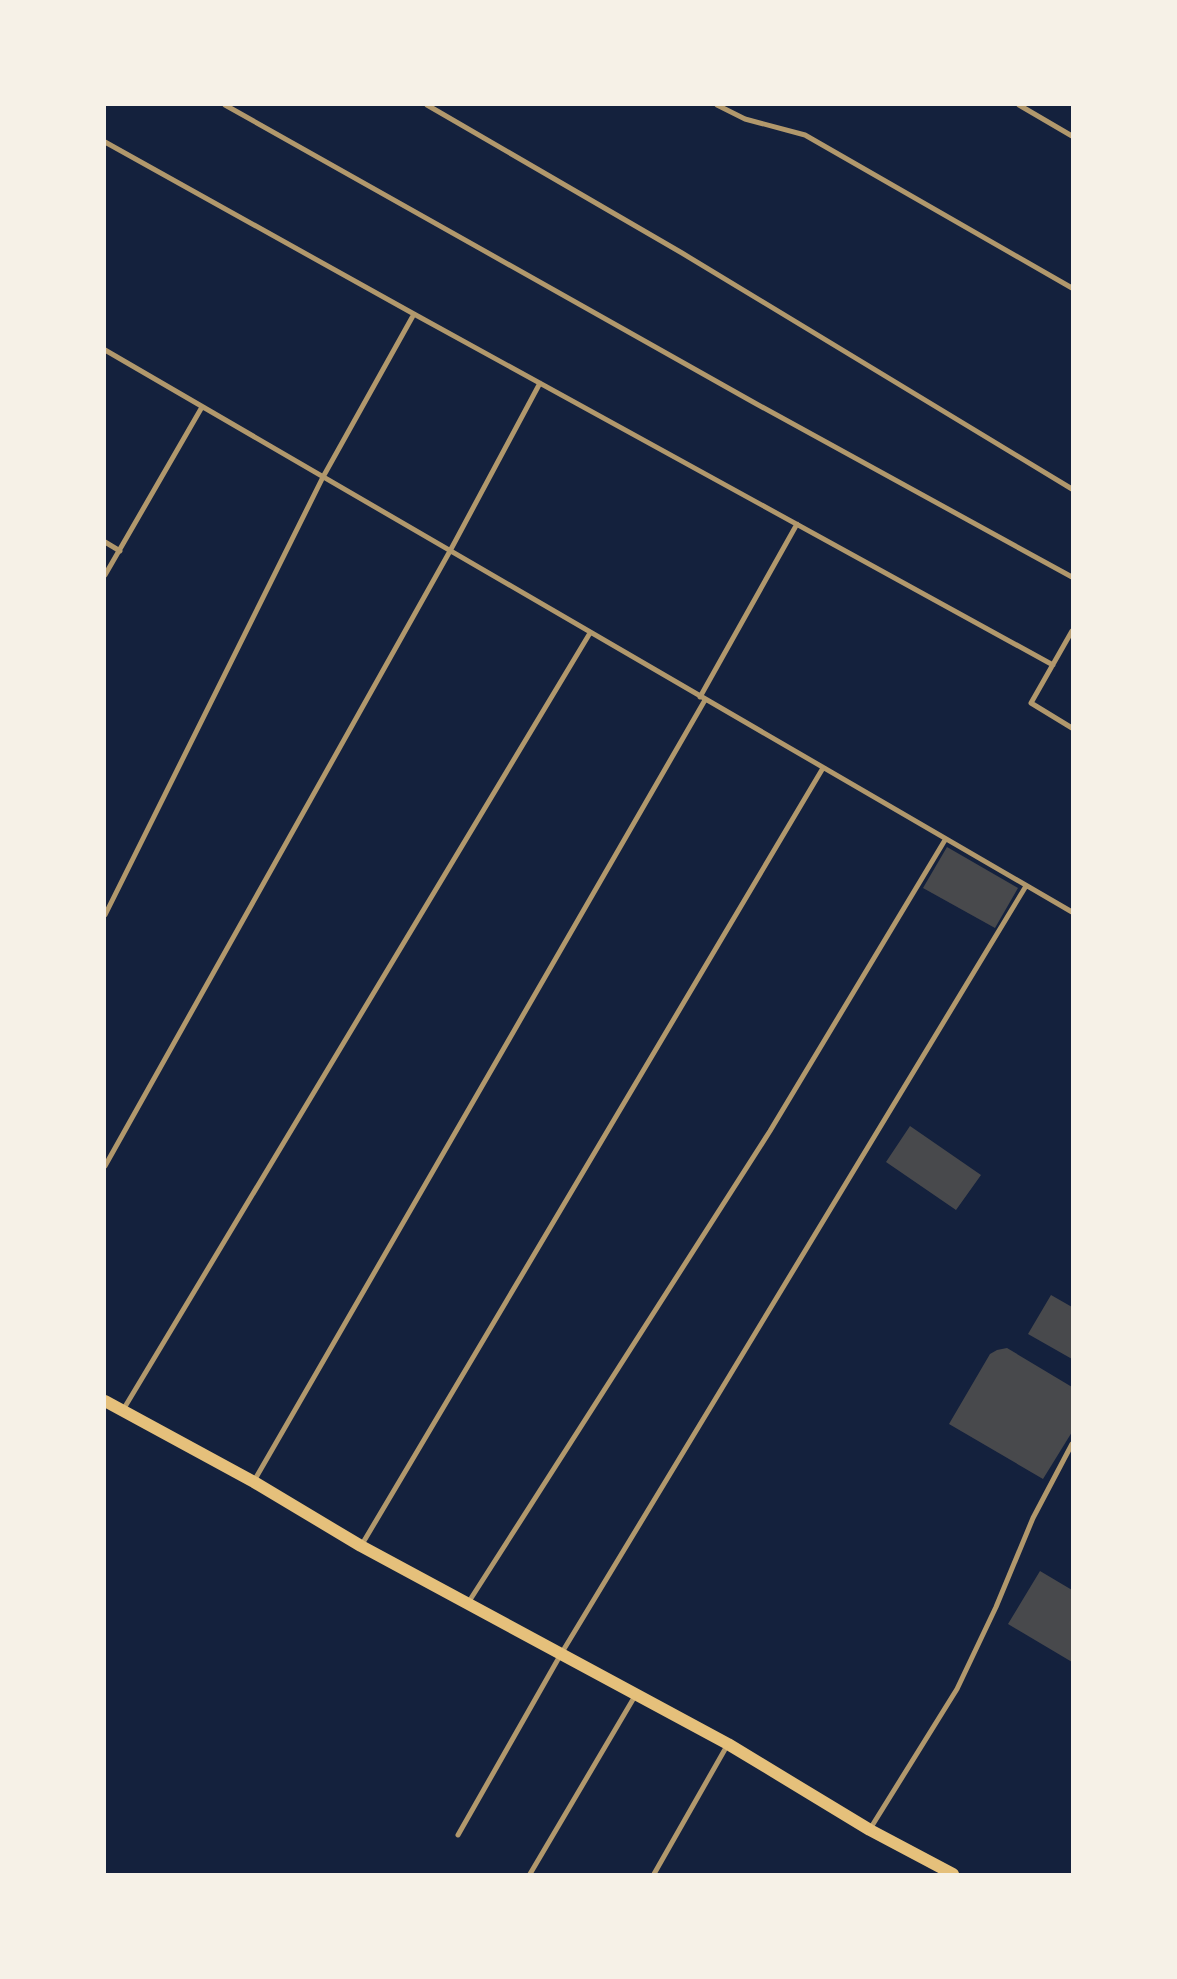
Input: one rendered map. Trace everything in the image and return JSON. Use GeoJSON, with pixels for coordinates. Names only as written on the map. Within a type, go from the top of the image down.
{"type":"FeatureCollection","features":[{"type":"Feature","properties":{"kind":"main road"},"geometry":{"type":"LineString","coordinates":[[105,1401],[254,1482],[361,1546],[728,1744],[870,1830],[953,1874]]}},
{"type":"Feature","properties":{"kind":"street"},"geometry":{"type":"LineString","coordinates":[[225,105],[761,407],[1072,577]]}},
{"type":"Feature","properties":{"kind":"street"},"geometry":{"type":"LineString","coordinates":[[427,105],[682,252],[1072,489]]}},
{"type":"Feature","properties":{"kind":"street"},"geometry":{"type":"LineString","coordinates":[[716,105],[745,119],[805,135],[1072,288]]}},
{"type":"Feature","properties":{"kind":"street"},"geometry":{"type":"LineString","coordinates":[[1019,105],[1072,136]]}},
{"type":"Feature","properties":{"kind":"street"},"geometry":{"type":"LineString","coordinates":[[105,142],[1053,665]]}},
{"type":"Feature","properties":{"kind":"street"},"geometry":{"type":"LineString","coordinates":[[105,916],[323,477],[414,314]]}},
{"type":"Feature","properties":{"kind":"street"},"geometry":{"type":"LineString","coordinates":[[105,350],[945,840],[1072,912]]}},
{"type":"Feature","properties":{"kind":"street"},"geometry":{"type":"LineString","coordinates":[[105,1166],[450,551],[540,383]]}},
{"type":"Feature","properties":{"kind":"street"},"geometry":{"type":"LineString","coordinates":[[105,575],[202,407]]}},
{"type":"Feature","properties":{"kind":"street"},"geometry":{"type":"LineString","coordinates":[[254,1482],[703,698],[797,524]]}},
{"type":"Feature","properties":{"kind":"street"},"geometry":{"type":"LineString","coordinates":[[105,542],[120,551]]}},
{"type":"Feature","properties":{"kind":"street"},"geometry":{"type":"LineString","coordinates":[[122,1411],[590,633]]}},
{"type":"Feature","properties":{"kind":"street"},"geometry":{"type":"LineString","coordinates":[[1071,635],[1031,703],[1072,728]]}},
{"type":"Feature","properties":{"kind":"street"},"geometry":{"type":"LineString","coordinates":[[361,1546],[823,768]]}},
{"type":"Feature","properties":{"kind":"street"},"geometry":{"type":"LineString","coordinates":[[467,1603],[770,1131],[945,840]]}},
{"type":"Feature","properties":{"kind":"street"},"geometry":{"type":"LineString","coordinates":[[458,1835],[561,1654],[1026,886]]}},
{"type":"Feature","properties":{"kind":"street"},"geometry":{"type":"LineString","coordinates":[[870,1830],[957,1689],[996,1607],[1033,1518],[1072,1444]]}},
{"type":"Feature","properties":{"kind":"street"},"geometry":{"type":"LineString","coordinates":[[530,1874],[636,1694]]}},
{"type":"Feature","properties":{"kind":"street"},"geometry":{"type":"LineString","coordinates":[[654,1874],[728,1744]]}},
{"type":"Feature","properties":{"kind":"building"},"geometry":{"type":"Polygon","coordinates":[[[947,847],[1018,888],[995,928],[923,888],[947,847]]]}},
{"type":"Feature","properties":{"kind":"building"},"geometry":{"type":"Polygon","coordinates":[[[910,1126],[981,1175],[956,1210],[886,1162],[910,1126]]]}},
{"type":"Feature","properties":{"kind":"building"},"geometry":{"type":"Polygon","coordinates":[[[1051,1295],[1072,1307],[1072,1359],[1028,1334],[1051,1295]]]}},
{"type":"Feature","properties":{"kind":"building"},"geometry":{"type":"Polygon","coordinates":[[[1007,1348],[1072,1387],[1072,1432],[1043,1479],[949,1424],[990,1354],[1007,1348]]]}},
{"type":"Feature","properties":{"kind":"building"},"geometry":{"type":"Polygon","coordinates":[[[1040,1571],[1072,1590],[1072,1662],[1008,1624],[1040,1571]]]}}]}
